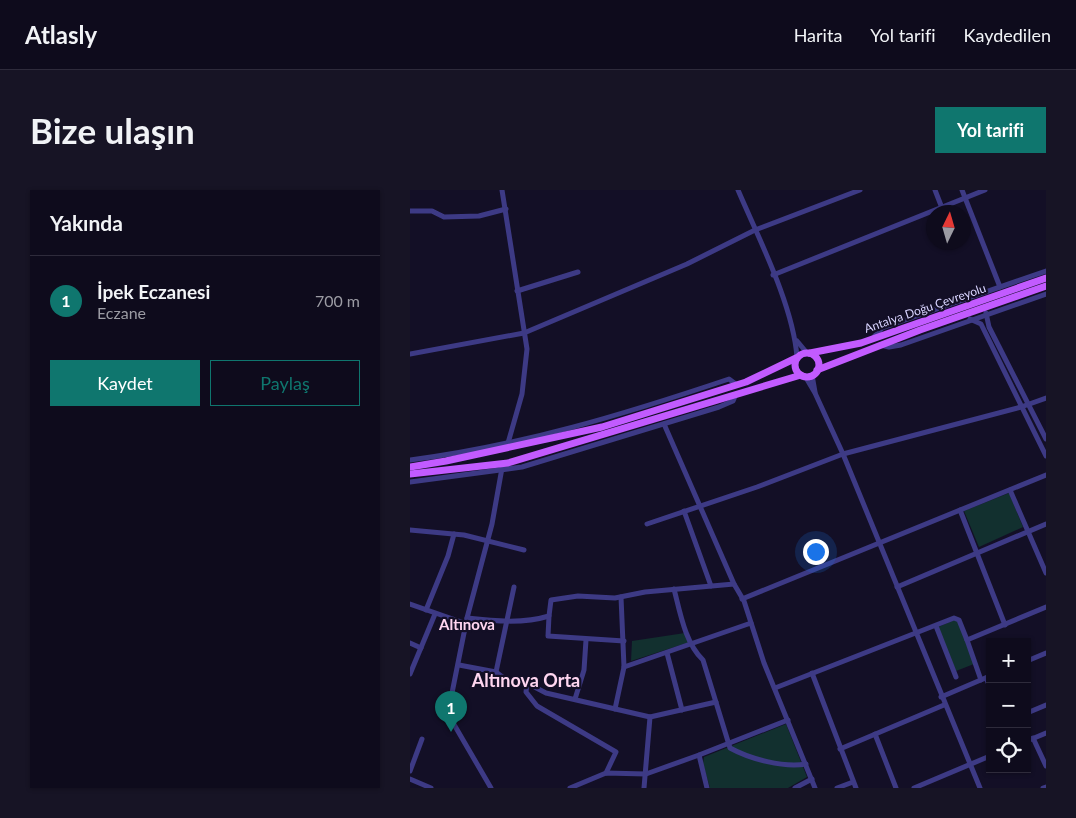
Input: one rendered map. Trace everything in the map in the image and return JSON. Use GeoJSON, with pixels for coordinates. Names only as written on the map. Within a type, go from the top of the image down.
{"type":"FeatureCollection","features":[{"type":"Feature","properties":{"kind":"main road","name":"Antalya Doğu Çevreyolu"},"geometry":{"type":"LineString","coordinates":[[410,467],[602,427],[737,385],[809,353],[873,338],[1046,278]]}},
{"type":"Feature","properties":{"kind":"main road","name":"Antalya Doğu Çevreyolu"},"geometry":{"type":"LineString","coordinates":[[410,474],[501,466],[736,394],[809,374],[880,345],[1046,286]]}},
{"type":"Feature","properties":{"kind":"main road"},"geometry":{"type":"LineString","coordinates":[[797,358],[795,366],[809,374],[818,360],[809,353]]}},
{"type":"Feature","properties":{"kind":"main road"},"geometry":{"type":"LineString","coordinates":[[509,446],[516,461]]}},
{"type":"Feature","properties":{"kind":"main road"},"geometry":{"type":"LineString","coordinates":[[496,450],[501,466]]}},
{"type":"Feature","properties":{"kind":"street"},"geometry":{"type":"LineString","coordinates":[[410,460],[509,446],[522,394],[527,349],[502,190]]}},
{"type":"Feature","properties":{"kind":"street"},"geometry":{"type":"LineString","coordinates":[[738,190],[756,230],[797,341],[797,358]]}},
{"type":"Feature","properties":{"kind":"street"},"geometry":{"type":"LineString","coordinates":[[410,354],[524,332],[596,300],[688,264],[756,230],[860,190]]}},
{"type":"Feature","properties":{"kind":"street"},"geometry":{"type":"LineString","coordinates":[[935,190],[941,205]]}},
{"type":"Feature","properties":{"kind":"street"},"geometry":{"type":"LineString","coordinates":[[962,190],[1000,287]]}},
{"type":"Feature","properties":{"kind":"street"},"geometry":{"type":"LineString","coordinates":[[949,205],[985,190]]}},
{"type":"Feature","properties":{"kind":"street"},"geometry":{"type":"LineString","coordinates":[[410,211],[432,211],[444,218],[479,216],[506,209]]}},
{"type":"Feature","properties":{"kind":"street"},"geometry":{"type":"LineString","coordinates":[[773,275],[926,214]]}},
{"type":"Feature","properties":{"kind":"street"},"geometry":{"type":"LineString","coordinates":[[873,338],[882,328],[1046,271]]}},
{"type":"Feature","properties":{"kind":"street"},"geometry":{"type":"LineString","coordinates":[[517,292],[578,272]]}},
{"type":"Feature","properties":{"kind":"street"},"geometry":{"type":"LineString","coordinates":[[880,345],[889,347],[901,345],[970,319],[1046,294]]}},
{"type":"Feature","properties":{"kind":"street"},"geometry":{"type":"LineString","coordinates":[[986,314],[988,327],[1046,439]]}},
{"type":"Feature","properties":{"kind":"street"},"geometry":{"type":"LineString","coordinates":[[970,319],[981,324],[1046,456]]}},
{"type":"Feature","properties":{"kind":"street"},"geometry":{"type":"LineString","coordinates":[[797,341],[809,353]]}},
{"type":"Feature","properties":{"kind":"street"},"geometry":{"type":"LineString","coordinates":[[809,374],[815,393],[843,454],[944,705],[980,788]]}},
{"type":"Feature","properties":{"kind":"street"},"geometry":{"type":"LineString","coordinates":[[410,482],[501,466],[522,467],[733,401],[736,394]]}},
{"type":"Feature","properties":{"kind":"street"},"geometry":{"type":"LineString","coordinates":[[647,524],[757,487],[843,454],[1021,408],[1046,398]]}},
{"type":"Feature","properties":{"kind":"street"},"geometry":{"type":"LineString","coordinates":[[664,424],[742,599],[774,688],[815,788]]}},
{"type":"Feature","properties":{"kind":"street"},"geometry":{"type":"LineString","coordinates":[[492,788],[452,721],[449,708],[467,618],[488,541],[501,466]]}},
{"type":"Feature","properties":{"kind":"street"},"geometry":{"type":"LineString","coordinates":[[742,599],[1046,475]]}},
{"type":"Feature","properties":{"kind":"street"},"geometry":{"type":"LineString","coordinates":[[1010,490],[1045,570]]}},
{"type":"Feature","properties":{"kind":"street"},"geometry":{"type":"LineString","coordinates":[[960,510],[1005,625]]}},
{"type":"Feature","properties":{"kind":"street"},"geometry":{"type":"LineString","coordinates":[[684,511],[711,586]]}},
{"type":"Feature","properties":{"kind":"street"},"geometry":{"type":"LineString","coordinates":[[897,587],[1046,524]]}},
{"type":"Feature","properties":{"kind":"street"},"geometry":{"type":"LineString","coordinates":[[410,530],[454,534],[524,550]]}},
{"type":"Feature","properties":{"kind":"street"},"geometry":{"type":"LineString","coordinates":[[426,610],[448,556],[454,534]]}},
{"type":"Feature","properties":{"kind":"street"},"geometry":{"type":"LineString","coordinates":[[624,642],[548,636],[551,600],[578,596],[621,597],[674,589],[734,584]]}},
{"type":"Feature","properties":{"kind":"street"},"geometry":{"type":"LineString","coordinates":[[496,672],[514,587]]}},
{"type":"Feature","properties":{"kind":"street"},"geometry":{"type":"LineString","coordinates":[[674,589],[686,631],[703,660],[730,748],[739,753],[796,766],[806,764]]}},
{"type":"Feature","properties":{"kind":"street"},"geometry":{"type":"LineString","coordinates":[[615,709],[624,667],[621,597]]}},
{"type":"Feature","properties":{"kind":"street"},"geometry":{"type":"LineString","coordinates":[[410,604],[466,624]]}},
{"type":"Feature","properties":{"kind":"street"},"geometry":{"type":"LineString","coordinates":[[967,640],[1046,608]]}},
{"type":"Feature","properties":{"kind":"street"},"geometry":{"type":"LineString","coordinates":[[410,674],[435,614]]}},
{"type":"Feature","properties":{"kind":"street"},"geometry":{"type":"LineString","coordinates":[[467,618],[506,621],[549,616]]}},
{"type":"Feature","properties":{"kind":"street"},"geometry":{"type":"LineString","coordinates":[[774,688],[957,618],[986,678],[941,697]]}},
{"type":"Feature","properties":{"kind":"street"},"geometry":{"type":"LineString","coordinates":[[624,667],[693,645],[751,623]]}},
{"type":"Feature","properties":{"kind":"street"},"geometry":{"type":"LineString","coordinates":[[936,626],[956,676]]}},
{"type":"Feature","properties":{"kind":"street"},"geometry":{"type":"LineString","coordinates":[[575,699],[584,670],[586,640]]}},
{"type":"Feature","properties":{"kind":"street"},"geometry":{"type":"LineString","coordinates":[[410,643],[421,648]]}},
{"type":"Feature","properties":{"kind":"street"},"geometry":{"type":"LineString","coordinates":[[667,653],[682,710]]}},
{"type":"Feature","properties":{"kind":"street"},"geometry":{"type":"LineString","coordinates":[[1031,659],[1046,653]]}},
{"type":"Feature","properties":{"kind":"street"},"geometry":{"type":"LineString","coordinates":[[458,664],[496,672],[510,683],[527,683],[546,693],[650,717],[716,702]]}},
{"type":"Feature","properties":{"kind":"street"},"geometry":{"type":"LineString","coordinates":[[812,673],[856,788]]}},
{"type":"Feature","properties":{"kind":"street"},"geometry":{"type":"LineString","coordinates":[[527,683],[526,692],[538,706],[616,752],[606,773]]}},
{"type":"Feature","properties":{"kind":"street"},"geometry":{"type":"LineString","coordinates":[[840,749],[944,705]]}},
{"type":"Feature","properties":{"kind":"street"},"geometry":{"type":"LineString","coordinates":[[1031,711],[1046,705]]}},
{"type":"Feature","properties":{"kind":"street"},"geometry":{"type":"LineString","coordinates":[[644,788],[650,717]]}},
{"type":"Feature","properties":{"kind":"street"},"geometry":{"type":"LineString","coordinates":[[570,788],[606,773],[646,774],[699,756],[788,720]]}},
{"type":"Feature","properties":{"kind":"street"},"geometry":{"type":"LineString","coordinates":[[1046,733],[1033,738],[1046,766]]}},
{"type":"Feature","properties":{"kind":"street"},"geometry":{"type":"LineString","coordinates":[[875,734],[896,788]]}},
{"type":"Feature","properties":{"kind":"street"},"geometry":{"type":"LineString","coordinates":[[410,771],[422,739]]}},
{"type":"Feature","properties":{"kind":"street"},"geometry":{"type":"LineString","coordinates":[[699,756],[707,788]]}},
{"type":"Feature","properties":{"kind":"street"},"geometry":{"type":"LineString","coordinates":[[914,788],[986,758]]}},
{"type":"Feature","properties":{"kind":"street"},"geometry":{"type":"LineString","coordinates":[[410,779],[431,788]]}},
{"type":"Feature","properties":{"kind":"street"},"geometry":{"type":"LineString","coordinates":[[794,788],[812,779]]}},
{"type":"Feature","properties":{"kind":"street"},"geometry":{"type":"LineString","coordinates":[[837,788],[854,782]]}},
{"type":"Feature","properties":{"kind":"green space"},"geometry":{"type":"Polygon","coordinates":[[[1009,493],[1023,527],[979,547],[964,511],[1009,493]]]}},
{"type":"Feature","properties":{"kind":"green space"},"geometry":{"type":"Polygon","coordinates":[[[957,619],[974,664],[956,671],[938,627],[957,619]]]}},
{"type":"Feature","properties":{"kind":"green space"},"geometry":{"type":"Polygon","coordinates":[[[685,633],[690,642],[631,661],[632,641],[685,633]]]}},
{"type":"Feature","properties":{"kind":"green space"},"geometry":{"type":"Polygon","coordinates":[[[786,724],[807,777],[788,788],[710,788],[703,764],[704,757],[786,724]]]}},
{"type":"Feature","properties":{"kind":"place","name":"İpek Eczanesi"},"geometry":{"type":"Point","coordinates":[451,732]}},
{"type":"Feature","properties":{"kind":"district","name":"Altınova"},"geometry":{"type":"Point","coordinates":[467,624]}},
{"type":"Feature","properties":{"kind":"district","name":"Altınova Orta"},"geometry":{"type":"Point","coordinates":[526,680]}}]}
